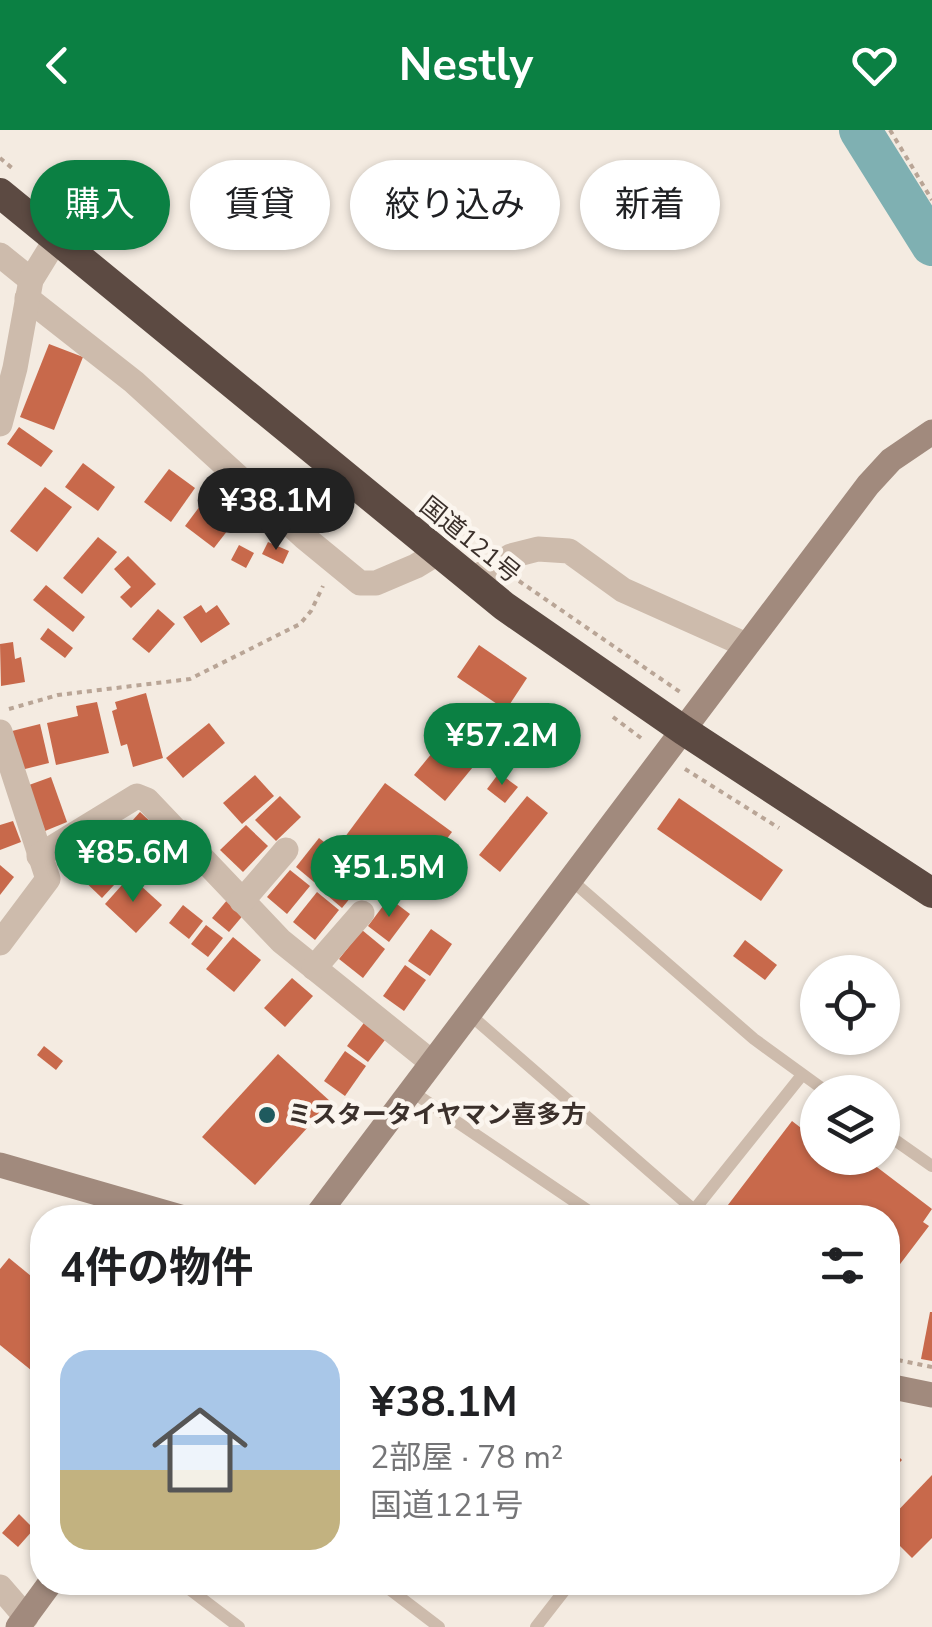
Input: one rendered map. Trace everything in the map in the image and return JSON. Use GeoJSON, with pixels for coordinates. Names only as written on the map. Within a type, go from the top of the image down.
{"type":"FeatureCollection","features":[{"type":"Feature","properties":{"kind":"highway","name":"国道121号"},"geometry":{"type":"LineString","coordinates":[[0,194],[30,220]]}},
{"type":"Feature","properties":{"kind":"highway","name":"国道121号"},"geometry":{"type":"LineString","coordinates":[[66,250],[504,606],[683,730],[932,893]]}},
{"type":"Feature","properties":{"kind":"street"},"geometry":{"type":"LineString","coordinates":[[0,424],[29,290],[50,250]]}},
{"type":"Feature","properties":{"kind":"street"},"geometry":{"type":"LineString","coordinates":[[0,255],[29,290],[304,538],[360,583],[376,583],[439,552]]}},
{"type":"Feature","properties":{"kind":"street"},"geometry":{"type":"LineString","coordinates":[[325,1205],[746,645],[891,460],[932,432]]}},
{"type":"Feature","properties":{"kind":"street"},"geometry":{"type":"LineString","coordinates":[[472,580],[511,556],[538,548],[569,551],[623,590],[746,645]]}},
{"type":"Feature","properties":{"kind":"street"},"geometry":{"type":"LineString","coordinates":[[0,732],[48,879],[0,943]]}},
{"type":"Feature","properties":{"kind":"street"},"geometry":{"type":"LineString","coordinates":[[39,856],[137,796],[147,800],[242,901],[314,968],[430,1061]]}},
{"type":"Feature","properties":{"kind":"street"},"geometry":{"type":"LineString","coordinates":[[242,901],[286,850]]}},
{"type":"Feature","properties":{"kind":"street"},"geometry":{"type":"LineString","coordinates":[[314,968],[362,913]]}},
{"type":"Feature","properties":{"kind":"street"},"geometry":{"type":"LineString","coordinates":[[0,1165],[139,1205]]}},
{"type":"Feature","properties":{"kind":"street"},"geometry":{"type":"LineString","coordinates":[[900,1388],[932,1395]]}},
{"type":"Feature","properties":{"kind":"street"},"geometry":{"type":"LineString","coordinates":[[0,1587],[22,1622],[42,1595]]}},
{"type":"Feature","properties":{"kind":"lane"},"geometry":{"type":"LineString","coordinates":[[570,879],[754,1039],[802,1074],[698,1205]]}},
{"type":"Feature","properties":{"kind":"lane"},"geometry":{"type":"LineString","coordinates":[[468,1012],[688,1205]]}},
{"type":"Feature","properties":{"kind":"lane"},"geometry":{"type":"LineString","coordinates":[[417,1095],[580,1205]]}},
{"type":"Feature","properties":{"kind":"lane"},"geometry":{"type":"LineString","coordinates":[[900,1144],[932,1166]]}},
{"type":"Feature","properties":{"kind":"lane"},"geometry":{"type":"LineString","coordinates":[[197,1595],[239,1627]]}},
{"type":"Feature","properties":{"kind":"lane"},"geometry":{"type":"LineString","coordinates":[[397,1595],[439,1627]]}},
{"type":"Feature","properties":{"kind":"lane"},"geometry":{"type":"LineString","coordinates":[[536,1627],[560,1595]]}},
{"type":"Feature","properties":{"kind":"path"},"geometry":{"type":"LineString","coordinates":[[890,130],[932,200]]}},
{"type":"Feature","properties":{"kind":"path"},"geometry":{"type":"LineString","coordinates":[[0,712],[58,696],[190,678],[300,624],[311,611],[334,562]]}},
{"type":"Feature","properties":{"kind":"path"},"geometry":{"type":"LineString","coordinates":[[900,1360],[932,1367]]}},
{"type":"Feature","properties":{"kind":"building"},"geometry":{"type":"Polygon","coordinates":[[[49,344],[83,357],[54,430],[20,417],[49,344]]]}},
{"type":"Feature","properties":{"kind":"building"},"geometry":{"type":"Polygon","coordinates":[[[19,427],[53,451],[41,467],[7,444],[19,427]]]}},
{"type":"Feature","properties":{"kind":"building"},"geometry":{"type":"Polygon","coordinates":[[[83,463],[115,487],[98,511],[65,487],[83,463]]]}},
{"type":"Feature","properties":{"kind":"building"},"geometry":{"type":"Polygon","coordinates":[[[169,469],[195,488],[171,522],[144,502],[169,469]]]}},
{"type":"Feature","properties":{"kind":"building"},"geometry":{"type":"Polygon","coordinates":[[[45,487],[72,507],[37,552],[10,531],[45,487]]]}},
{"type":"Feature","properties":{"kind":"building"},"geometry":{"type":"Polygon","coordinates":[[[209,494],[238,517],[214,548],[185,526],[209,494]]]}},
{"type":"Feature","properties":{"kind":"building"},"geometry":{"type":"Polygon","coordinates":[[[98,537],[117,552],[82,594],[63,578],[98,537]]]}},
{"type":"Feature","properties":{"kind":"building"},"geometry":{"type":"Polygon","coordinates":[[[268,542],[289,551],[283,564],[262,554],[268,542]]]}},
{"type":"Feature","properties":{"kind":"building"},"geometry":{"type":"Polygon","coordinates":[[[239,545],[254,553],[246,568],[231,560],[239,545]]]}},
{"type":"Feature","properties":{"kind":"building"},"geometry":{"type":"Polygon","coordinates":[[[128,556],[156,584],[131,608],[120,597],[131,587],[114,569],[128,556]]]}},
{"type":"Feature","properties":{"kind":"building"},"geometry":{"type":"Polygon","coordinates":[[[46,585],[85,617],[73,632],[33,600],[46,585]]]}},
{"type":"Feature","properties":{"kind":"building"},"geometry":{"type":"Polygon","coordinates":[[[201,605],[206,613],[217,605],[230,624],[201,643],[183,617],[201,605]]]}},
{"type":"Feature","properties":{"kind":"building"},"geometry":{"type":"Polygon","coordinates":[[[158,609],[175,624],[149,653],[132,639],[158,609]]]}},
{"type":"Feature","properties":{"kind":"building"},"geometry":{"type":"Polygon","coordinates":[[[48,628],[73,648],[65,658],[40,639],[48,628]]]}},
{"type":"Feature","properties":{"kind":"building"},"geometry":{"type":"Polygon","coordinates":[[[13,642],[15,659],[21,657],[25,682],[1,686],[0,644],[13,642]]]}},
{"type":"Feature","properties":{"kind":"building"},"geometry":{"type":"Polygon","coordinates":[[[479,645],[527,678],[506,710],[457,677],[479,645]]]}},
{"type":"Feature","properties":{"kind":"building"},"geometry":{"type":"Polygon","coordinates":[[[146,693],[163,758],[133,767],[127,744],[121,746],[112,711],[117,709],[115,702],[146,693]]]}},
{"type":"Feature","properties":{"kind":"building"},"geometry":{"type":"Polygon","coordinates":[[[97,702],[109,753],[56,765],[47,723],[78,716],[76,706],[97,702]]]}},
{"type":"Feature","properties":{"kind":"building"},"geometry":{"type":"Polygon","coordinates":[[[473,704],[505,730],[493,746],[460,720],[473,704]]]}},
{"type":"Feature","properties":{"kind":"building"},"geometry":{"type":"Polygon","coordinates":[[[209,723],[225,743],[183,778],[166,758],[209,723]]]}},
{"type":"Feature","properties":{"kind":"building"},"geometry":{"type":"Polygon","coordinates":[[[40,724],[49,763],[21,770],[12,731],[40,724]]]}},
{"type":"Feature","properties":{"kind":"building"},"geometry":{"type":"Polygon","coordinates":[[[451,730],[482,756],[445,801],[414,775],[451,730]]]}},
{"type":"Feature","properties":{"kind":"building"},"geometry":{"type":"Polygon","coordinates":[[[499,773],[518,787],[505,803],[487,789],[499,773]]]}},
{"type":"Feature","properties":{"kind":"building"},"geometry":{"type":"Polygon","coordinates":[[[255,775],[274,796],[242,824],[223,803],[255,775]]]}},
{"type":"Feature","properties":{"kind":"building"},"geometry":{"type":"Polygon","coordinates":[[[51,777],[67,822],[45,831],[29,785],[51,777]]]}},
{"type":"Feature","properties":{"kind":"building"},"geometry":{"type":"Polygon","coordinates":[[[385,783],[452,832],[405,895],[339,845],[385,783]]]}},
{"type":"Feature","properties":{"kind":"building"},"geometry":{"type":"Polygon","coordinates":[[[280,796],[301,817],[276,841],[255,820],[280,796]]]}},
{"type":"Feature","properties":{"kind":"building"},"geometry":{"type":"Polygon","coordinates":[[[527,796],[548,813],[500,872],[479,855],[527,796]]]}},
{"type":"Feature","properties":{"kind":"building"},"geometry":{"type":"Polygon","coordinates":[[[679,798],[783,870],[761,901],[657,829],[679,798]]]}},
{"type":"Feature","properties":{"kind":"building"},"geometry":{"type":"Polygon","coordinates":[[[140,812],[167,837],[137,870],[110,846],[140,812]]]}},
{"type":"Feature","properties":{"kind":"building"},"geometry":{"type":"Polygon","coordinates":[[[13,821],[21,842],[0,850],[0,825],[13,821]]]}},
{"type":"Feature","properties":{"kind":"building"},"geometry":{"type":"Polygon","coordinates":[[[246,825],[268,846],[243,872],[220,850],[246,825]]]}},
{"type":"Feature","properties":{"kind":"building"},"geometry":{"type":"Polygon","coordinates":[[[319,838],[338,853],[314,882],[296,867],[319,838]]]}},
{"type":"Feature","properties":{"kind":"building"},"geometry":{"type":"Polygon","coordinates":[[[103,848],[127,871],[102,898],[78,875],[103,848]]]}},
{"type":"Feature","properties":{"kind":"building"},"geometry":{"type":"Polygon","coordinates":[[[176,848],[189,861],[169,881],[156,869],[176,848]]]}},
{"type":"Feature","properties":{"kind":"building"},"geometry":{"type":"Polygon","coordinates":[[[344,863],[365,880],[342,908],[321,890],[344,863]]]}},
{"type":"Feature","properties":{"kind":"building"},"geometry":{"type":"Polygon","coordinates":[[[0,865],[14,877],[0,895],[0,865]]]}},
{"type":"Feature","properties":{"kind":"building"},"geometry":{"type":"Polygon","coordinates":[[[290,870],[310,886],[287,914],[267,897],[290,870]]]}},
{"type":"Feature","properties":{"kind":"building"},"geometry":{"type":"Polygon","coordinates":[[[130,876],[162,905],[136,933],[105,904],[130,876]]]}},
{"type":"Feature","properties":{"kind":"building"},"geometry":{"type":"Polygon","coordinates":[[[317,892],[339,910],[315,940],[293,922],[317,892]]]}},
{"type":"Feature","properties":{"kind":"building"},"geometry":{"type":"Polygon","coordinates":[[[389,898],[410,914],[389,942],[368,926],[389,898]]]}},
{"type":"Feature","properties":{"kind":"building"},"geometry":{"type":"Polygon","coordinates":[[[228,899],[245,913],[229,932],[212,918],[228,899]]]}},
{"type":"Feature","properties":{"kind":"building"},"geometry":{"type":"Polygon","coordinates":[[[183,905],[203,921],[189,939],[169,923],[183,905]]]}},
{"type":"Feature","properties":{"kind":"building"},"geometry":{"type":"Polygon","coordinates":[[[206,925],[223,938],[208,957],[191,944],[206,925]]]}},
{"type":"Feature","properties":{"kind":"building"},"geometry":{"type":"Polygon","coordinates":[[[431,929],[452,944],[430,976],[408,961],[431,929]]]}},
{"type":"Feature","properties":{"kind":"building"},"geometry":{"type":"Polygon","coordinates":[[[362,930],[385,949],[363,978],[339,959],[362,930]]]}},
{"type":"Feature","properties":{"kind":"building"},"geometry":{"type":"Polygon","coordinates":[[[233,937],[261,960],[234,992],[206,969],[233,937]]]}},
{"type":"Feature","properties":{"kind":"building"},"geometry":{"type":"Polygon","coordinates":[[[745,940],[777,965],[765,980],[733,956],[745,940]]]}},
{"type":"Feature","properties":{"kind":"building"},"geometry":{"type":"Polygon","coordinates":[[[405,965],[426,980],[404,1011],[383,996],[405,965]]]}},
{"type":"Feature","properties":{"kind":"building"},"geometry":{"type":"Polygon","coordinates":[[[292,978],[313,996],[285,1027],[264,1008],[292,978]]]}},
{"type":"Feature","properties":{"kind":"building"},"geometry":{"type":"Polygon","coordinates":[[[366,1020],[388,1036],[368,1062],[347,1046],[366,1020]]]}},
{"type":"Feature","properties":{"kind":"building"},"geometry":{"type":"Polygon","coordinates":[[[44,1046],[63,1061],[56,1070],[37,1055],[44,1046]]]}},
{"type":"Feature","properties":{"kind":"building"},"geometry":{"type":"Polygon","coordinates":[[[345,1051],[366,1066],[345,1096],[324,1081],[345,1051]]]}},
{"type":"Feature","properties":{"kind":"building"},"geometry":{"type":"Polygon","coordinates":[[[278,1054],[331,1102],[255,1185],[202,1137],[278,1054]]]}},
{"type":"Feature","properties":{"kind":"building"},"geometry":{"type":"Polygon","coordinates":[[[792,1121],[800,1127],[800,1175],[887,1175],[932,1209],[923,1222],[929,1226],[900,1264],[900,1205],[728,1205],[792,1121]]]}},
{"type":"Feature","properties":{"kind":"building"},"geometry":{"type":"Polygon","coordinates":[[[9,1258],[30,1275],[30,1369],[0,1345],[0,1269],[9,1258]]]}},
{"type":"Feature","properties":{"kind":"building"},"geometry":{"type":"Polygon","coordinates":[[[932,1312],[932,1361],[921,1359],[932,1312]]]}},
{"type":"Feature","properties":{"kind":"building"},"geometry":{"type":"Polygon","coordinates":[[[932,1475],[932,1538],[912,1558],[900,1546],[900,1508],[932,1475]]]}},
{"type":"Feature","properties":{"kind":"building"},"geometry":{"type":"Polygon","coordinates":[[[19,1514],[30,1525],[30,1534],[18,1547],[2,1533],[19,1514]]]}},
{"type":"Feature","properties":{"kind":"waterway"},"geometry":{"type":"LineString","coordinates":[[860,130],[932,245]]}},
{"type":"Feature","properties":{"kind":"place","name":"ミスタータイヤマン喜多方"},"geometry":{"type":"Point","coordinates":[267,1115]}}]}
